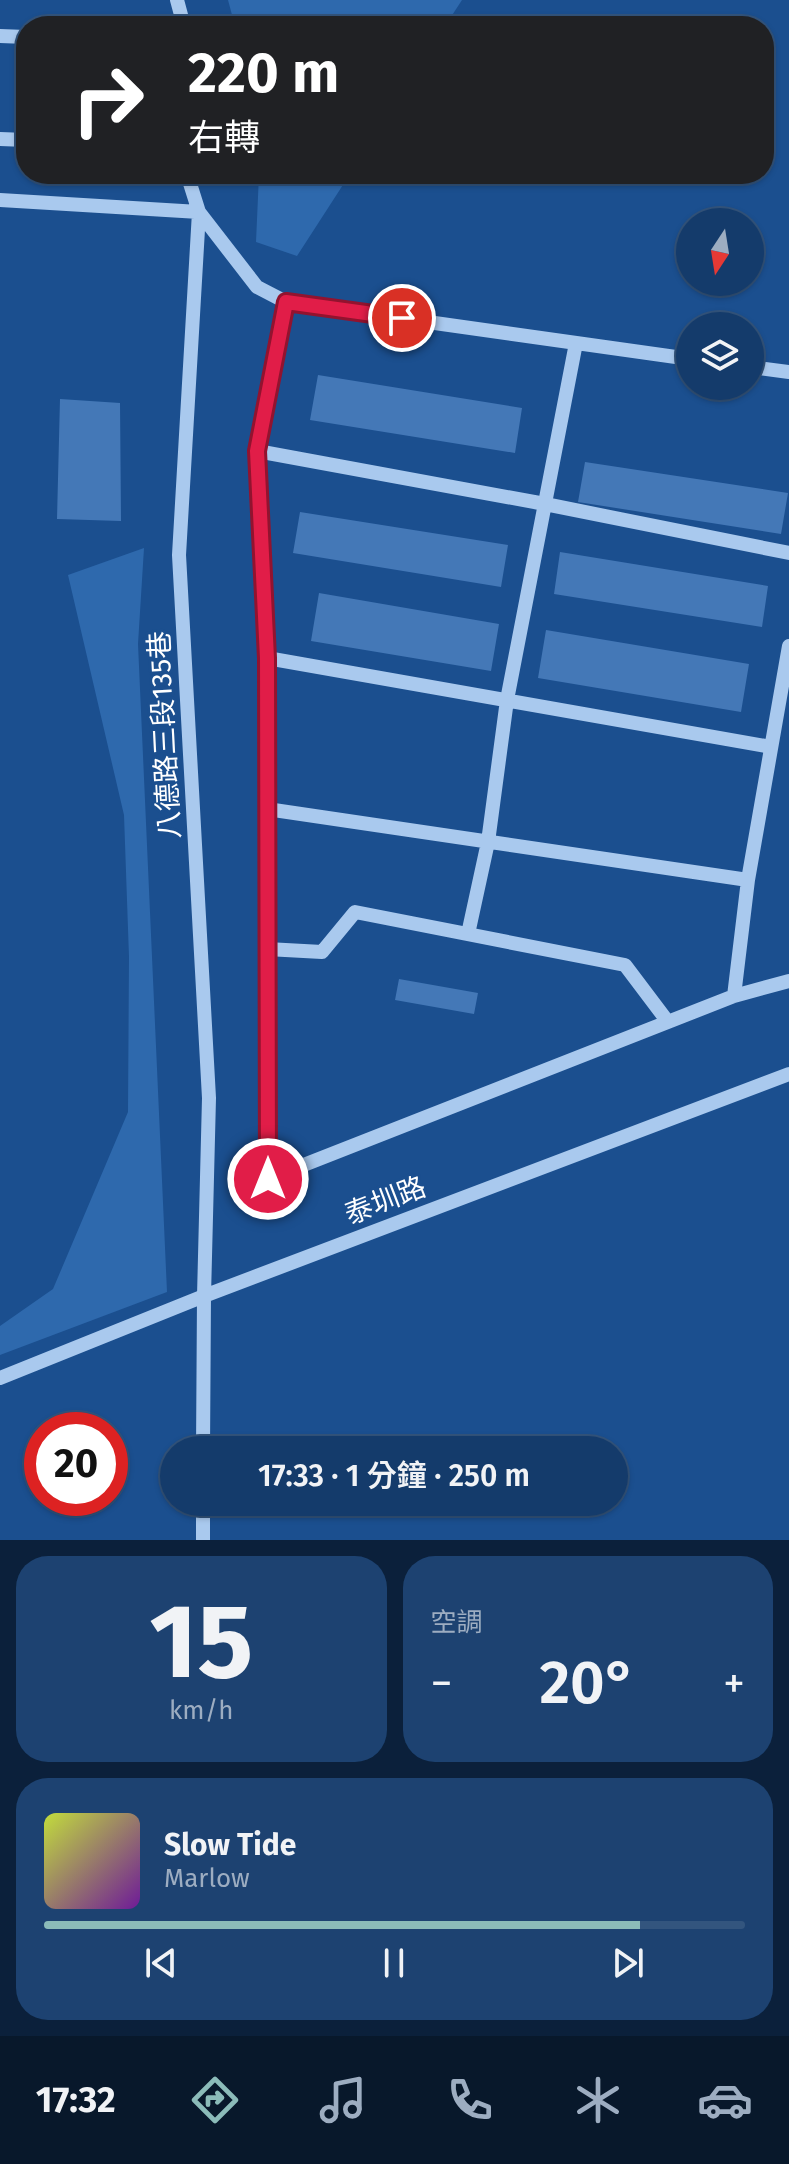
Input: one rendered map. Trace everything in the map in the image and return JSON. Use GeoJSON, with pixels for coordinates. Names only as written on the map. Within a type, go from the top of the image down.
{"type":"FeatureCollection","features":[{"type":"Feature","properties":{"kind":"street","name":"八德路三段135巷"},"geometry":{"type":"LineString","coordinates":[[190,184],[199,212],[179,555],[209,1098],[203,1436]]}},
{"type":"Feature","properties":{"kind":"street"},"geometry":{"type":"LineString","coordinates":[[0,200],[199,212],[257,287],[286,302],[676,357]]}},
{"type":"Feature","properties":{"kind":"street"},"geometry":{"type":"LineString","coordinates":[[286,302],[257,451],[267,658],[268,1179],[734,996],[789,981]]}},
{"type":"Feature","properties":{"kind":"street"},"geometry":{"type":"LineString","coordinates":[[468,934],[488,842],[507,700],[576,343]]}},
{"type":"Feature","properties":{"kind":"street"},"geometry":{"type":"LineString","coordinates":[[764,369],[789,372]]}},
{"type":"Feature","properties":{"kind":"street"},"geometry":{"type":"LineString","coordinates":[[257,451],[789,553]]}},
{"type":"Feature","properties":{"kind":"street"},"geometry":{"type":"LineString","coordinates":[[734,996],[748,880],[771,747],[784,696],[789,646]]}},
{"type":"Feature","properties":{"kind":"street"},"geometry":{"type":"LineString","coordinates":[[267,658],[771,747]]}},
{"type":"Feature","properties":{"kind":"street"},"geometry":{"type":"LineString","coordinates":[[267,809],[748,880]]}},
{"type":"Feature","properties":{"kind":"street"},"geometry":{"type":"LineString","coordinates":[[267,949],[322,952],[355,912],[625,965],[668,1022]]}},
{"type":"Feature","properties":{"kind":"street","name":"泰圳路"},"geometry":{"type":"LineString","coordinates":[[0,1378],[204,1296],[789,1074]]}},
{"type":"Feature","properties":{"kind":"street"},"geometry":{"type":"LineString","coordinates":[[203,1516],[203,1540]]}},
{"type":"Feature","properties":{"kind":"shaded area"},"geometry":{"type":"Polygon","coordinates":[[[228,0],[462,0],[452,16],[232,16],[228,0]]]}},
{"type":"Feature","properties":{"kind":"shaded area"},"geometry":{"type":"Polygon","coordinates":[[[259,184],[344,184],[297,256],[256,242],[259,184]]]}},
{"type":"Feature","properties":{"kind":"shaded area"},"geometry":{"type":"Polygon","coordinates":[[[144,548],[138,644],[167,1292],[0,1355],[0,1326],[53,1289],[128,1112],[129,957],[124,815],[68,575],[144,548]]]}},
{"type":"Feature","properties":{"kind":"building"},"geometry":{"type":"Polygon","coordinates":[[[318,375],[522,408],[515,453],[310,420],[318,375]]]}},
{"type":"Feature","properties":{"kind":"building"},"geometry":{"type":"Polygon","coordinates":[[[60,399],[120,403],[121,521],[57,519],[60,399]]]}},
{"type":"Feature","properties":{"kind":"building"},"geometry":{"type":"Polygon","coordinates":[[[585,462],[788,493],[781,534],[578,502],[585,462]]]}},
{"type":"Feature","properties":{"kind":"building"},"geometry":{"type":"Polygon","coordinates":[[[300,512],[508,545],[501,587],[293,553],[300,512]]]}},
{"type":"Feature","properties":{"kind":"building"},"geometry":{"type":"Polygon","coordinates":[[[560,552],[768,586],[762,627],[554,594],[560,552]]]}},
{"type":"Feature","properties":{"kind":"building"},"geometry":{"type":"Polygon","coordinates":[[[319,593],[499,624],[491,671],[311,641],[319,593]]]}},
{"type":"Feature","properties":{"kind":"building"},"geometry":{"type":"Polygon","coordinates":[[[546,630],[749,664],[741,712],[538,678],[546,630]]]}},
{"type":"Feature","properties":{"kind":"building"},"geometry":{"type":"Polygon","coordinates":[[[399,979],[478,993],[474,1014],[395,1000],[399,979]]]}},
{"type":"Feature","properties":{"kind":"route"},"geometry":{"type":"LineString","coordinates":[[268,1179],[267,658],[257,451],[286,302],[402,318]]}}]}
